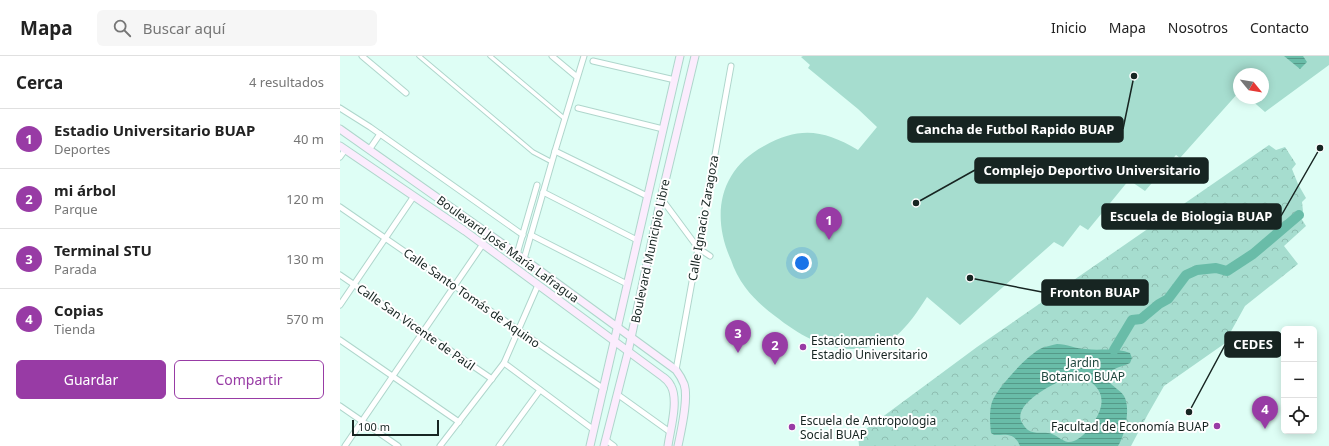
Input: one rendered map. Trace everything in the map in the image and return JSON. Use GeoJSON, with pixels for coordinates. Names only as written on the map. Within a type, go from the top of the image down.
{"type":"FeatureCollection","features":[{"type":"Feature","properties":{"kind":"main road","name":"Boulevard Municipio Libre"},"geometry":{"type":"LineString","coordinates":[[590,446],[680,56]]}},
{"type":"Feature","properties":{"kind":"main road","name":"Boulevard Municipio Libre"},"geometry":{"type":"LineString","coordinates":[[605,443],[628,352],[661,198],[695,56]]}},
{"type":"Feature","properties":{"kind":"main road","name":"Boulevard José María Lafragua"},"geometry":{"type":"LineString","coordinates":[[340,129],[524,259],[676,370]]}},
{"type":"Feature","properties":{"kind":"main road","name":"Boulevard José María Lafragua"},"geometry":{"type":"LineString","coordinates":[[342,148],[483,244],[663,377],[671,385],[674,394],[670,432]]}},
{"type":"Feature","properties":{"kind":"main road"},"geometry":{"type":"LineString","coordinates":[[676,370],[684,384],[686,391],[678,446]]}},
{"type":"Feature","properties":{"kind":"main road"},"geometry":{"type":"LineString","coordinates":[[668,446],[670,432]]}},
{"type":"Feature","properties":{"kind":"street"},"geometry":{"type":"LineString","coordinates":[[362,56],[406,93]]}},
{"type":"Feature","properties":{"kind":"street"},"geometry":{"type":"LineString","coordinates":[[419,56],[533,152],[552,162]]}},
{"type":"Feature","properties":{"kind":"street"},"geometry":{"type":"LineString","coordinates":[[490,56],[565,118]]}},
{"type":"Feature","properties":{"kind":"street"},"geometry":{"type":"LineString","coordinates":[[552,56],[577,77]]}},
{"type":"Feature","properties":{"kind":"street"},"geometry":{"type":"LineString","coordinates":[[524,259],[584,56]]}},
{"type":"Feature","properties":{"kind":"street"},"geometry":{"type":"LineString","coordinates":[[593,61],[675,80]]}},
{"type":"Feature","properties":{"kind":"street","name":"Calle Ignacio Zaragoza"},"geometry":{"type":"LineString","coordinates":[[676,370],[731,66]]}},
{"type":"Feature","properties":{"kind":"street","name":"Boulevard José María Lafragua"},"geometry":{"type":"LineString","coordinates":[[340,108],[380,134],[523,235],[537,185]]}},
{"type":"Feature","properties":{"kind":"street"},"geometry":{"type":"LineString","coordinates":[[578,108],[663,129]]}},
{"type":"Feature","properties":{"kind":"street"},"geometry":{"type":"LineString","coordinates":[[369,150],[380,134]]}},
{"type":"Feature","properties":{"kind":"street"},"geometry":{"type":"LineString","coordinates":[[340,157],[342,148]]}},
{"type":"Feature","properties":{"kind":"street"},"geometry":{"type":"LineString","coordinates":[[555,151],[647,196]]}},
{"type":"Feature","properties":{"kind":"street"},"geometry":{"type":"LineString","coordinates":[[543,192],[637,240]]}},
{"type":"Feature","properties":{"kind":"street"},"geometry":{"type":"LineString","coordinates":[[340,305],[414,196]]}},
{"type":"Feature","properties":{"kind":"street"},"geometry":{"type":"LineString","coordinates":[[661,198],[698,248],[710,256]]}},
{"type":"Feature","properties":{"kind":"street","name":"Calle Santo Tomás de Aquino"},"geometry":{"type":"LineString","coordinates":[[340,207],[604,389]]}},
{"type":"Feature","properties":{"kind":"street"},"geometry":{"type":"LineString","coordinates":[[517,254],[523,235]]}},
{"type":"Feature","properties":{"kind":"street"},"geometry":{"type":"LineString","coordinates":[[531,235],[627,284]]}},
{"type":"Feature","properties":{"kind":"street"},"geometry":{"type":"LineString","coordinates":[[345,446],[483,244]]}},
{"type":"Feature","properties":{"kind":"street","name":"Calle San Vicente de Paúl"},"geometry":{"type":"LineString","coordinates":[[340,274],[492,379]]}},
{"type":"Feature","properties":{"kind":"street"},"geometry":{"type":"LineString","coordinates":[[440,446],[504,363],[538,285]]}},
{"type":"Feature","properties":{"kind":"street"},"geometry":{"type":"LineString","coordinates":[[340,340],[459,422]]}},
{"type":"Feature","properties":{"kind":"street"},"geometry":{"type":"LineString","coordinates":[[504,363],[594,430]]}},
{"type":"Feature","properties":{"kind":"street"},"geometry":{"type":"LineString","coordinates":[[499,446],[540,390]]}},
{"type":"Feature","properties":{"kind":"street"},"geometry":{"type":"LineString","coordinates":[[617,394],[670,432]]}},
{"type":"Feature","properties":{"kind":"street"},"geometry":{"type":"LineString","coordinates":[[340,406],[398,446]]}},
{"type":"Feature","properties":{"kind":"street"},"geometry":{"type":"LineString","coordinates":[[605,443],[614,446]]}},
{"type":"Feature","properties":{"kind":"green space"},"geometry":{"type":"Polygon","coordinates":[[[1329,56],[1329,65],[1265,112],[1256,104],[1269,104],[1269,68],[1233,68],[1233,99],[1180,158],[1176,155],[1145,191],[1129,180],[1088,230],[1080,225],[1063,247],[1054,242],[960,325],[927,297],[900,333],[895,337],[886,342],[870,347],[843,349],[831,347],[808,338],[771,313],[755,299],[737,274],[725,243],[721,227],[723,196],[729,181],[737,168],[749,156],[764,146],[789,135],[812,133],[834,138],[858,150],[877,127],[858,109],[808,68],[810,65],[801,57],[1329,56]]]}},
{"type":"Feature","properties":{"kind":"green space","name":"Jardin Botanico BUAP"},"geometry":{"type":"Polygon","coordinates":[[[1269,145],[1276,150],[1285,147],[1296,164],[1292,169],[1306,198],[1302,202],[1303,211],[1299,215],[1306,226],[1284,246],[1298,264],[1245,306],[1224,344],[1164,386],[1131,446],[859,446],[858,435],[977,347],[1269,145]]]}},
{"type":"Feature","properties":{"kind":"shaded area"},"geometry":{"type":"Polygon","coordinates":[[[1284,56],[1303,56],[1307,62],[1300,69],[1284,56]]]}},
{"type":"Feature","properties":{"kind":"shaded area"},"geometry":{"type":"Polygon","coordinates":[[[1057,344],[1082,349],[1119,350],[1130,353],[1132,358],[1130,363],[1112,370],[1108,376],[1108,381],[1124,396],[1127,407],[1125,429],[1118,446],[1020,446],[1012,436],[994,435],[991,433],[991,406],[1000,388],[1021,364],[1036,351],[1057,344]],[[1072,376],[1057,382],[1030,400],[1024,407],[1021,414],[1021,421],[1024,426],[1031,431],[1052,434],[1068,442],[1079,438],[1084,434],[1097,417],[1102,400],[1098,389],[1094,384],[1072,376]]]}},
{"type":"Feature","properties":{"kind":"waterway"},"geometry":{"type":"LineString","coordinates":[[1114,350],[1132,320],[1141,319],[1159,304],[1168,299],[1186,275],[1197,270],[1216,268],[1227,271],[1253,254],[1299,215]]}},
{"type":"Feature","properties":{"kind":"place","name":"Cancha de Futbol Rapido BUAP"},"geometry":{"type":"Point","coordinates":[1134,76]}},
{"type":"Feature","properties":{"kind":"place","name":"Escuela de Biologia BUAP"},"geometry":{"type":"Point","coordinates":[1320,148]}},
{"type":"Feature","properties":{"kind":"place","name":"Complejo Deportivo Universitario"},"geometry":{"type":"Point","coordinates":[916,203]}},
{"type":"Feature","properties":{"kind":"place","name":"Estadio Universitario BUAP"},"geometry":{"type":"Point","coordinates":[829,240]}},
{"type":"Feature","properties":{"kind":"place","name":"Fronton BUAP"},"geometry":{"type":"Point","coordinates":[970,278]}},
{"type":"Feature","properties":{"kind":"place","name":"Estacionamiento Estadio Universitario"},"geometry":{"type":"Point","coordinates":[803,347]}},
{"type":"Feature","properties":{"kind":"place","name":"Terminal STU"},"geometry":{"type":"Point","coordinates":[738,353]}},
{"type":"Feature","properties":{"kind":"place","name":"mi árbol"},"geometry":{"type":"Point","coordinates":[775,365]}},
{"type":"Feature","properties":{"kind":"place","name":"CEDES"},"geometry":{"type":"Point","coordinates":[1189,412]}},
{"type":"Feature","properties":{"kind":"place","name":"Facultad de Economía BUAP"},"geometry":{"type":"Point","coordinates":[1217,426]}},
{"type":"Feature","properties":{"kind":"place","name":"Escuela de Antropologia Social BUAP"},"geometry":{"type":"Point","coordinates":[792,427]}},
{"type":"Feature","properties":{"kind":"place","name":"Copias"},"geometry":{"type":"Point","coordinates":[1265,429]}}]}
